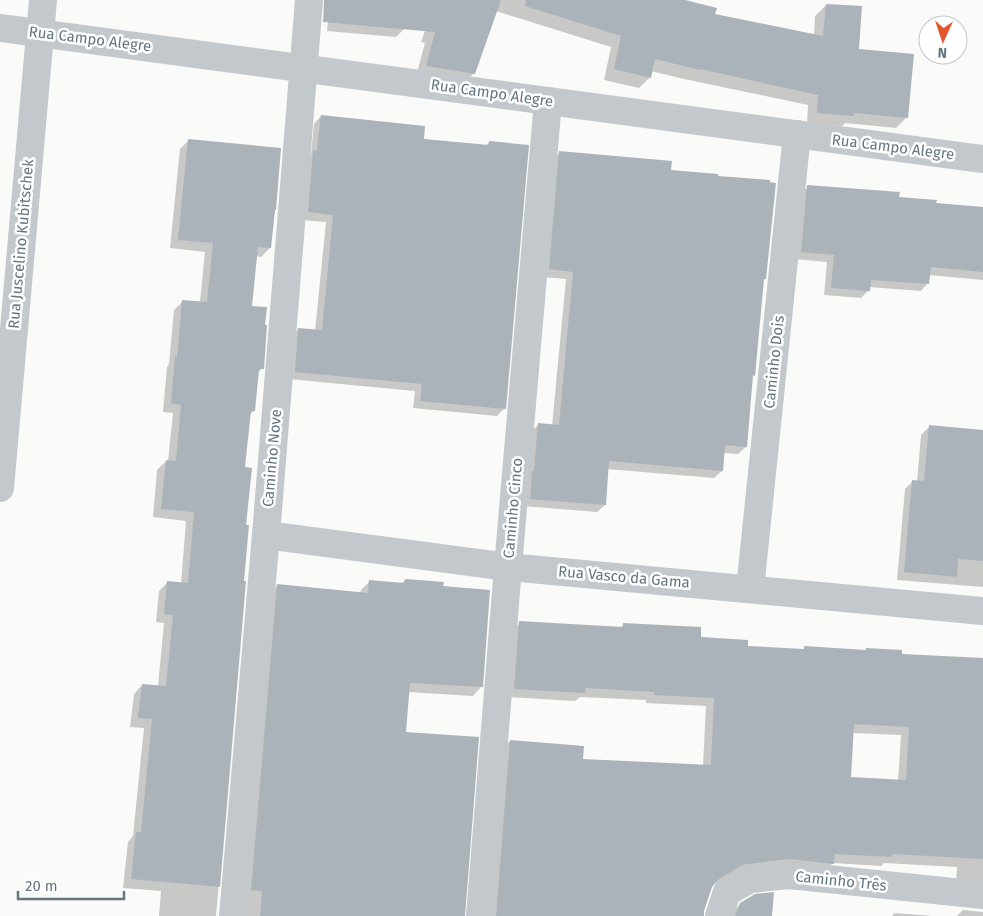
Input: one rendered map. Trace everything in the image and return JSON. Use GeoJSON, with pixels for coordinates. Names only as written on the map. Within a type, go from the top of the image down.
{"type":"FeatureCollection","features":[{"type":"Feature","properties":{"kind":"street","name":"Rua Juscelino Kubitschek"},"geometry":{"type":"LineString","coordinates":[[1,475],[43,0]]}},
{"type":"Feature","properties":{"kind":"street","name":"Caminho Nove"},"geometry":{"type":"LineString","coordinates":[[233,916],[309,0]]}},
{"type":"Feature","properties":{"kind":"street","name":"Rua Campo Alegre"},"geometry":{"type":"LineString","coordinates":[[0,28],[983,159]]}},
{"type":"Feature","properties":{"kind":"street","name":"Caminho Cinco"},"geometry":{"type":"LineString","coordinates":[[480,916],[548,101]]}},
{"type":"Feature","properties":{"kind":"street","name":"Caminho Dois"},"geometry":{"type":"LineString","coordinates":[[750,589],[797,134]]}},
{"type":"Feature","properties":{"kind":"street","name":"Rua Vasco da Gama"},"geometry":{"type":"LineString","coordinates":[[266,535],[508,567],[983,611]]}},
{"type":"Feature","properties":{"kind":"street","name":"Caminho Três"},"geometry":{"type":"LineString","coordinates":[[719,916],[727,892],[750,879],[789,876],[983,895]]}},
{"type":"Feature","properties":{"kind":"building"},"geometry":{"type":"Polygon","coordinates":[[[324,0],[501,0],[475,74],[426,66],[435,32],[323,22],[324,0]]]}},
{"type":"Feature","properties":{"kind":"building"},"geometry":{"type":"Polygon","coordinates":[[[526,0],[685,0],[717,8],[715,14],[823,36],[826,4],[862,6],[859,49],[914,54],[908,118],[854,113],[854,116],[817,113],[818,95],[655,59],[651,78],[614,69],[621,36],[525,6],[526,0]]]}},
{"type":"Feature","properties":{"kind":"building"},"geometry":{"type":"Polygon","coordinates":[[[321,115],[425,126],[424,139],[489,145],[489,141],[529,145],[506,409],[420,401],[422,384],[295,372],[298,328],[322,330],[333,215],[308,212],[313,150],[317,151],[321,115]]]}},
{"type":"Feature","properties":{"kind":"building"},"geometry":{"type":"Polygon","coordinates":[[[188,139],[281,148],[271,248],[258,247],[252,306],[267,307],[265,325],[267,325],[264,369],[259,369],[255,411],[251,411],[245,467],[252,468],[246,525],[249,525],[244,581],[246,581],[220,887],[131,879],[136,832],[141,832],[152,719],[138,718],[142,684],[166,686],[173,615],[164,614],[167,581],[188,583],[194,512],[161,509],[166,460],[176,461],[181,405],[171,403],[182,300],[207,302],[213,243],[178,240],[188,139]]]}},
{"type":"Feature","properties":{"kind":"building"},"geometry":{"type":"Polygon","coordinates":[[[559,151],[672,161],[671,170],[770,180],[770,182],[776,183],[766,279],[764,279],[755,376],[753,375],[747,447],[725,445],[723,471],[609,461],[606,505],[530,499],[538,423],[559,425],[573,272],[549,269],[559,151]]]}},
{"type":"Feature","properties":{"kind":"building"},"geometry":{"type":"Polygon","coordinates":[[[807,185],[900,192],[899,197],[937,200],[936,203],[983,207],[983,272],[931,267],[929,284],[871,280],[870,291],[831,288],[834,255],[801,252],[807,185]]]}},
{"type":"Feature","properties":{"kind":"building"},"geometry":{"type":"Polygon","coordinates":[[[929,425],[983,430],[983,561],[958,559],[957,577],[904,572],[912,480],[924,481],[929,425]]]}},
{"type":"Feature","properties":{"kind":"building"},"geometry":{"type":"Polygon","coordinates":[[[405,579],[444,582],[443,586],[490,590],[483,687],[410,683],[406,732],[479,737],[465,916],[260,916],[262,891],[251,890],[277,584],[368,593],[369,580],[404,583],[405,579]]]}},
{"type":"Feature","properties":{"kind":"building"},"geometry":{"type":"Polygon","coordinates":[[[519,621],[623,627],[623,623],[701,627],[701,637],[748,640],[748,646],[804,649],[804,646],[866,650],[866,648],[902,650],[902,654],[983,658],[983,859],[892,854],[891,857],[835,854],[834,864],[790,859],[742,865],[719,879],[712,887],[704,916],[496,916],[510,740],[584,746],[583,759],[711,765],[714,698],[654,695],[655,692],[586,688],[585,693],[514,689],[519,621]],[[854,724],[851,777],[906,780],[909,727],[854,724]]]}},
{"type":"Feature","properties":{"kind":"building"},"geometry":{"type":"Polygon","coordinates":[[[774,892],[772,916],[735,916],[740,903],[755,894],[774,892]]]}}]}
